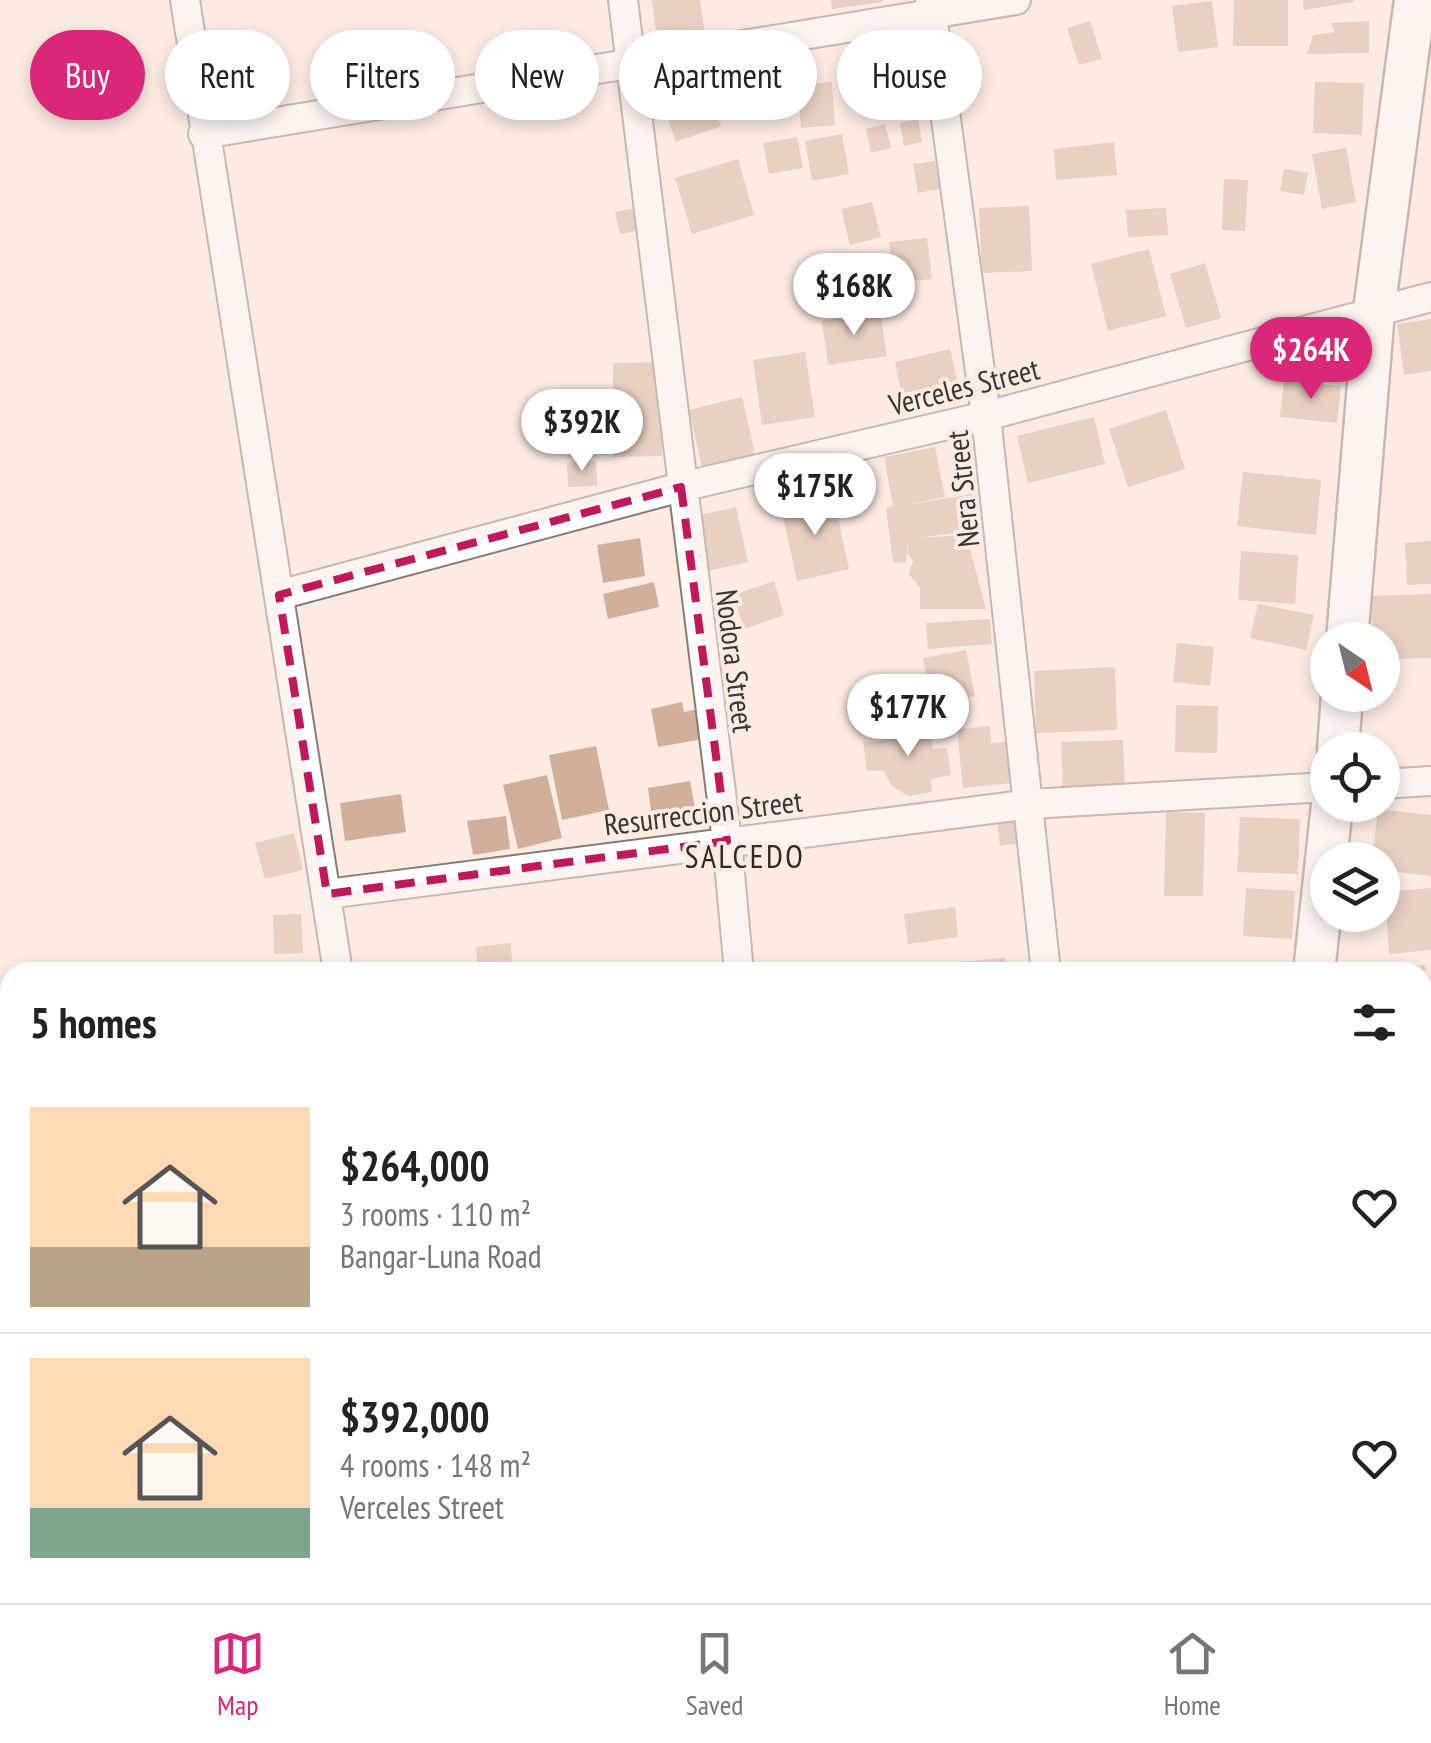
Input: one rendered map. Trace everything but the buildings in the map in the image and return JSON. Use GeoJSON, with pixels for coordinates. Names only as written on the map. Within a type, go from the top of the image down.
{"type":"FeatureCollection","features":[{"type":"Feature","properties":{"kind":"main road"},"geometry":{"type":"LineString","coordinates":[[1348,622],[1374,311],[1415,0]]}},
{"type":"Feature","properties":{"kind":"main road"},"geometry":{"type":"LineString","coordinates":[[1315,962],[1330,822]]}},
{"type":"Feature","properties":{"kind":"street"},"geometry":{"type":"LineString","coordinates":[[185,0],[203,134],[337,962]]}},
{"type":"Feature","properties":{"kind":"street","name":"Nodora Street"},"geometry":{"type":"LineString","coordinates":[[623,0],[627,30]]}},
{"type":"Feature","properties":{"kind":"street"},"geometry":{"type":"LineString","coordinates":[[813,30],[931,8],[1016,0]]}},
{"type":"Feature","properties":{"kind":"street","name":"Nera Street"},"geometry":{"type":"LineString","coordinates":[[931,8],[986,416],[1045,962]]}},
{"type":"Feature","properties":{"kind":"street"},"geometry":{"type":"LineString","coordinates":[[203,134],[619,66]]}},
{"type":"Feature","properties":{"kind":"street","name":"Nodora Street"},"geometry":{"type":"LineString","coordinates":[[638,120],[727,841],[738,962]]}},
{"type":"Feature","properties":{"kind":"street","name":"Verceles Street"},"geometry":{"type":"LineString","coordinates":[[279,595],[681,487],[986,416],[1431,297]]}},
{"type":"Feature","properties":{"kind":"street"},"geometry":{"type":"LineString","coordinates":[[1400,783],[1431,782]]}},
{"type":"Feature","properties":{"kind":"street","name":"Resurreccion Street"},"geometry":{"type":"LineString","coordinates":[[327,894],[1030,804],[1310,788]]}},
{"type":"Feature","properties":{"kind":"highlighted area"},"geometry":{"type":"Polygon","coordinates":[[[681,487],[727,841],[327,894],[279,595],[681,487]]]}},
{"type":"Feature","properties":{"kind":"district","name":"SALCEDO"},"geometry":{"type":"Point","coordinates":[745,856]}}]}
